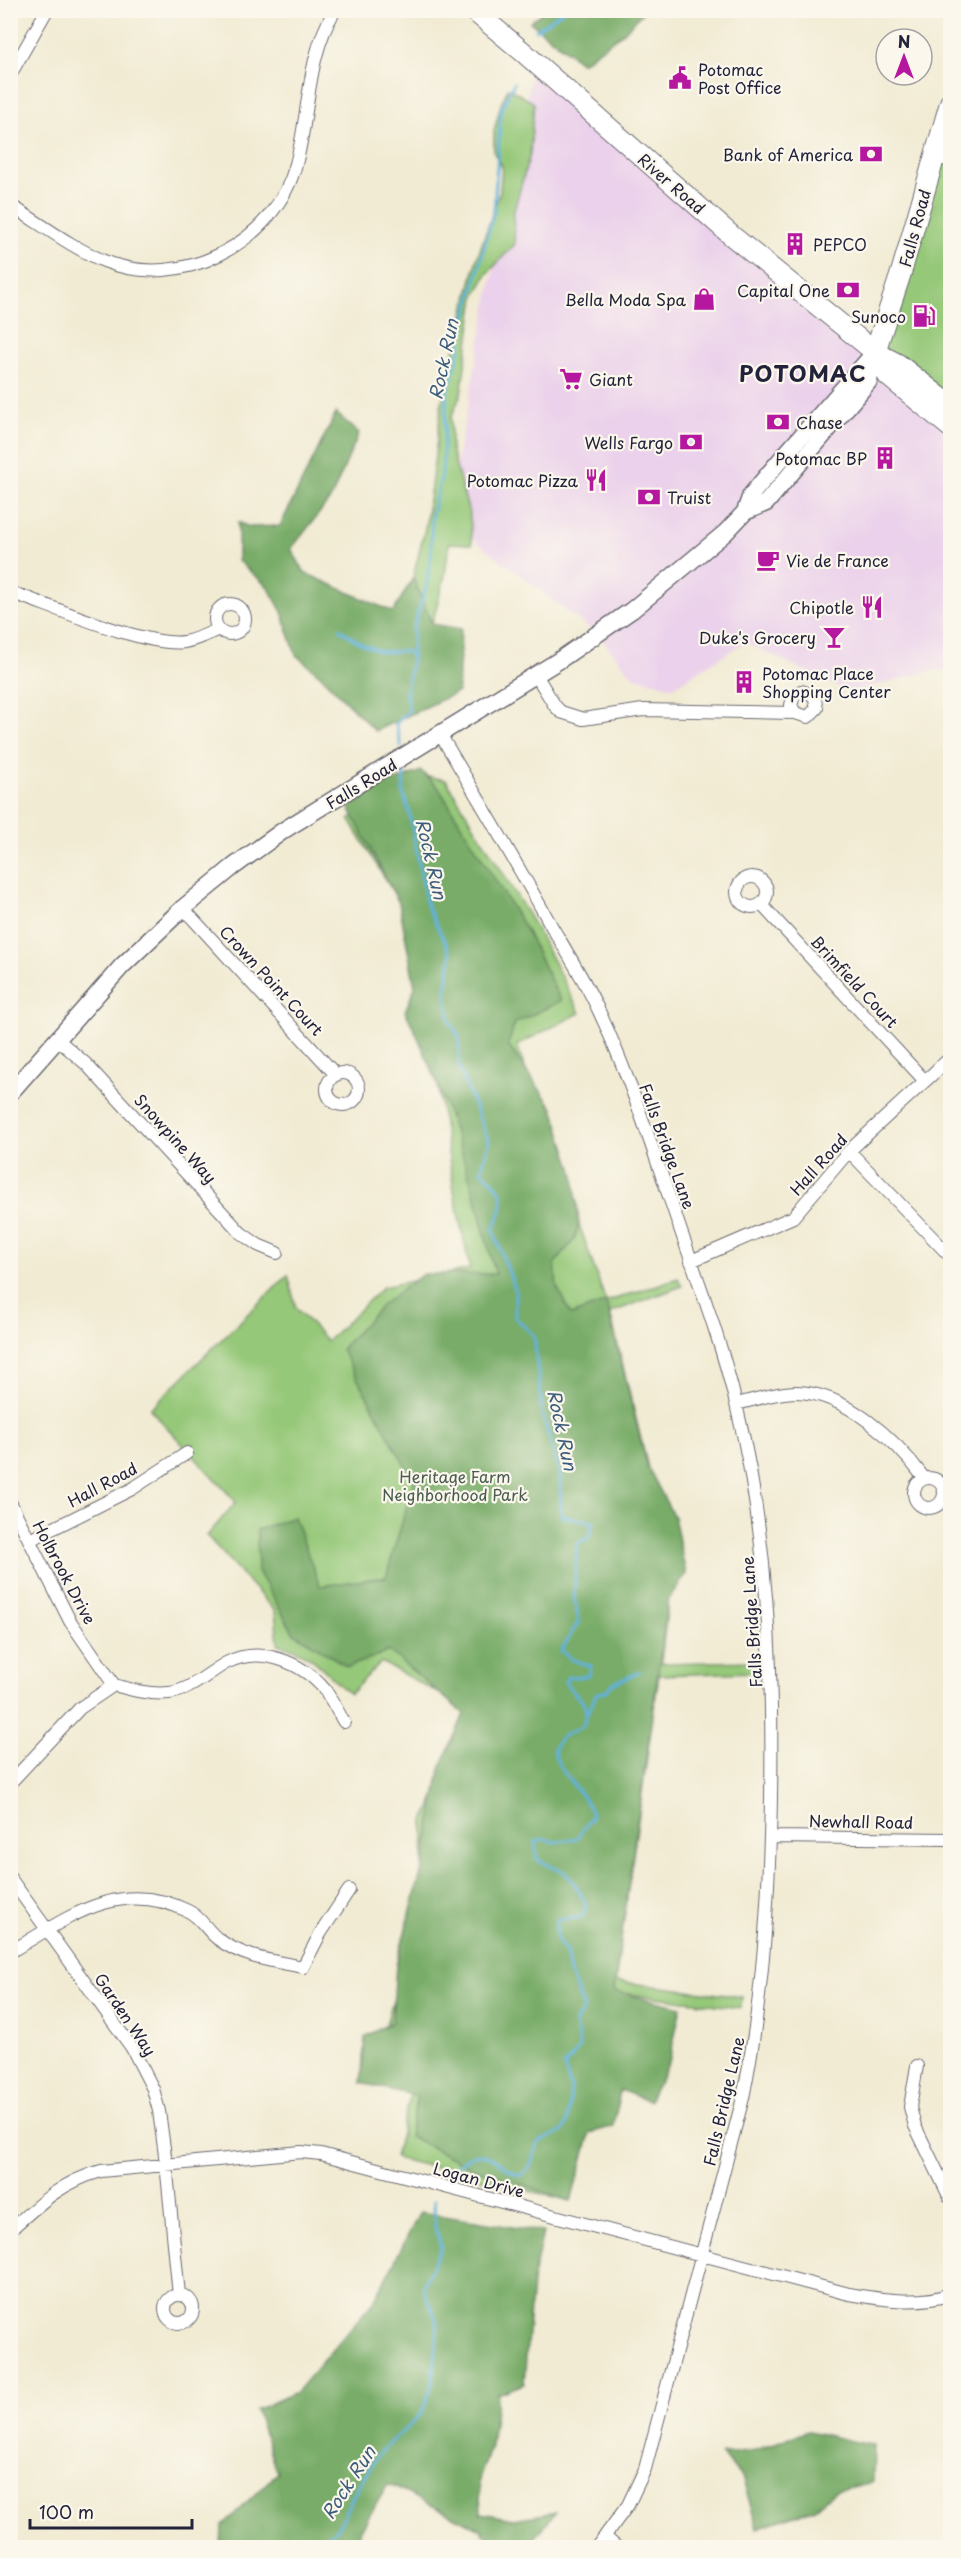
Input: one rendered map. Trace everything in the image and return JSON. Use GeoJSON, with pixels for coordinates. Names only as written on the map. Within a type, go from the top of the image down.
{"type":"FeatureCollection","features":[{"type":"Feature","properties":{"kind":"main road","name":"River Road"},"geometry":{"type":"LineString","coordinates":[[473,10],[732,236],[875,352],[898,364],[951,405]]}},
{"type":"Feature","properties":{"kind":"main road","name":"Falls Road"},"geometry":{"type":"LineString","coordinates":[[10,1093],[56,1038],[122,966],[183,908],[232,867],[284,830],[536,675],[637,606],[725,533],[745,512],[751,495],[875,352],[942,157],[951,103]]}},
{"type":"Feature","properties":{"kind":"main road","name":"River Road"},"geometry":{"type":"LineString","coordinates":[[875,352],[888,376],[951,428]]}},
{"type":"Feature","properties":{"kind":"street"},"geometry":{"type":"LineString","coordinates":[[10,75],[47,10]]}},
{"type":"Feature","properties":{"kind":"street"},"geometry":{"type":"LineString","coordinates":[[10,205],[105,261],[134,268],[177,269],[222,255],[246,239],[269,217],[281,200],[296,165],[313,67],[326,25],[335,10]]}},
{"type":"Feature","properties":{"kind":"street"},"geometry":{"type":"LineString","coordinates":[[10,592],[143,638],[167,643],[185,642],[219,629]]}},
{"type":"Feature","properties":{"kind":"street"},"geometry":{"type":"LineString","coordinates":[[536,675],[561,712],[583,719],[643,710],[795,713]]}},
{"type":"Feature","properties":{"kind":"street","name":"Falls Bridge Lane"},"geometry":{"type":"LineString","coordinates":[[440,734],[598,1008],[639,1110],[715,1329],[736,1404],[759,1517],[768,1603],[773,1714],[771,1837],[766,1944],[755,2037],[743,2098],[645,2469],[628,2505],[596,2547]]}},
{"type":"Feature","properties":{"kind":"street","name":"Brimfield Court"},"geometry":{"type":"LineString","coordinates":[[761,904],[925,1081]]}},
{"type":"Feature","properties":{"kind":"street","name":"Crown Point Court"},"geometry":{"type":"LineString","coordinates":[[183,908],[336,1075]]}},
{"type":"Feature","properties":{"kind":"street","name":"Snowpine Way"},"geometry":{"type":"LineString","coordinates":[[56,1038],[86,1064],[241,1233],[258,1245],[277,1253]]}},
{"type":"Feature","properties":{"kind":"street","name":"Hall Road"},"geometry":{"type":"LineString","coordinates":[[691,1262],[793,1217],[849,1151],[951,1058]]}},
{"type":"Feature","properties":{"kind":"street"},"geometry":{"type":"LineString","coordinates":[[849,1151],[951,1256]]}},
{"type":"Feature","properties":{"kind":"street"},"geometry":{"type":"LineString","coordinates":[[736,1404],[794,1392],[816,1394],[834,1401],[852,1410],[908,1456],[924,1478]]}},
{"type":"Feature","properties":{"kind":"street","name":"Hall Road"},"geometry":{"type":"LineString","coordinates":[[30,1540],[132,1489],[187,1453]]}},
{"type":"Feature","properties":{"kind":"street","name":"Holbrook Drive"},"geometry":{"type":"LineString","coordinates":[[10,1502],[70,1622],[114,1685]]}},
{"type":"Feature","properties":{"kind":"street"},"geometry":{"type":"LineString","coordinates":[[10,1783],[80,1708],[114,1685],[140,1692],[170,1693],[193,1685],[235,1659],[253,1655],[288,1662],[312,1678],[325,1690],[344,1722]]}},
{"type":"Feature","properties":{"kind":"street","name":"Newhall Road"},"geometry":{"type":"LineString","coordinates":[[771,1837],[951,1839]]}},
{"type":"Feature","properties":{"kind":"street","name":"Garden Way"},"geometry":{"type":"LineString","coordinates":[[10,1878],[132,2048],[144,2070],[159,2111],[179,2295]]}},
{"type":"Feature","properties":{"kind":"street"},"geometry":{"type":"LineString","coordinates":[[10,1952],[92,1905],[125,1898],[153,1899],[188,1911],[199,1919],[215,1937],[239,1953],[303,1968],[320,1934],[349,1890]]}},
{"type":"Feature","properties":{"kind":"street"},"geometry":{"type":"LineString","coordinates":[[917,2066],[910,2107],[915,2126],[951,2198]]}},
{"type":"Feature","properties":{"kind":"street","name":"Logan Drive"},"geometry":{"type":"LineString","coordinates":[[10,2230],[55,2192],[80,2177],[102,2171],[166,2163],[301,2152],[321,2154],[849,2294],[884,2300],[915,2300],[951,2294]]}},
{"type":"Feature","properties":{"kind":"street"},"geometry":{"type":"LineString","coordinates":[[605,2537],[618,2547]]}},
{"type":"Feature","properties":{"kind":"shaded area"},"geometry":{"type":"Polygon","coordinates":[[[534,61],[950,421],[950,669],[932,671],[849,692],[745,642],[674,687],[634,677],[597,634],[446,518],[534,61]]]}},
{"type":"Feature","properties":{"kind":"green space"},"geometry":{"type":"Polygon","coordinates":[[[546,10],[644,11],[624,32],[582,63],[530,22],[546,10]]]}},
{"type":"Feature","properties":{"kind":"green space"},"geometry":{"type":"Polygon","coordinates":[[[508,88],[534,103],[530,154],[513,214],[515,244],[487,274],[475,296],[461,394],[451,418],[451,449],[470,516],[472,544],[449,543],[445,575],[432,624],[413,578],[426,524],[442,401],[476,262],[500,191],[502,166],[494,153],[494,131],[508,88]]]}},
{"type":"Feature","properties":{"kind":"green space"},"geometry":{"type":"Polygon","coordinates":[[[934,155],[950,159],[950,421],[875,352],[934,155]]]}},
{"type":"Feature","properties":{"kind":"green space"},"geometry":{"type":"Polygon","coordinates":[[[336,413],[359,433],[331,498],[291,549],[305,573],[393,612],[413,578],[432,624],[461,629],[458,692],[375,731],[320,675],[296,655],[282,612],[268,587],[238,561],[238,522],[249,527],[280,526],[336,413]]]}},
{"type":"Feature","properties":{"kind":"green space","name":"Heritage Farm Neighborhood Park"},"geometry":{"type":"Polygon","coordinates":[[[421,771],[438,787],[525,928],[561,1001],[515,1023],[508,1045],[553,1108],[574,1174],[579,1224],[575,1239],[555,1263],[557,1287],[571,1315],[606,1302],[647,1465],[674,1517],[686,1574],[668,1600],[614,1991],[681,2007],[669,2062],[649,2101],[620,2090],[614,2126],[590,2133],[571,2201],[470,2167],[409,2136],[417,2096],[361,2083],[365,2037],[392,2022],[396,1965],[423,1866],[440,1769],[464,1714],[389,1651],[348,1667],[293,1632],[258,1571],[257,1530],[294,1517],[320,1586],[386,1577],[414,1482],[341,1349],[382,1305],[423,1274],[496,1274],[451,1121],[435,1076],[405,1011],[415,987],[399,903],[349,808],[377,788],[421,771]]]}},
{"type":"Feature","properties":{"kind":"green space","name":"Heritage Farm Neighborhood Park"},"geometry":{"type":"Polygon","coordinates":[[[425,776],[446,780],[534,924],[580,1013],[517,1045],[606,1302],[678,1278],[682,1286],[610,1313],[672,1565],[661,1663],[757,1661],[757,1672],[659,1675],[615,1981],[742,1997],[741,2008],[614,1992],[601,2092],[571,2201],[395,2158],[412,2087],[385,2028],[416,1923],[423,1870],[424,1821],[474,1712],[381,1662],[350,1694],[311,1658],[278,1644],[275,1611],[207,1536],[236,1502],[150,1409],[288,1275],[296,1308],[327,1341],[383,1287],[470,1269],[455,1197],[413,925],[349,819],[425,776]]]}},
{"type":"Feature","properties":{"kind":"green space"},"geometry":{"type":"Polygon","coordinates":[[[420,2212],[543,2232],[532,2282],[524,2384],[498,2394],[491,2445],[479,2480],[481,2513],[513,2519],[556,2512],[526,2547],[507,2547],[482,2533],[482,2530],[388,2484],[351,2547],[221,2547],[222,2526],[277,2473],[256,2410],[296,2392],[374,2301],[420,2212]]]}},
{"type":"Feature","properties":{"kind":"green space"},"geometry":{"type":"Polygon","coordinates":[[[808,2431],[874,2446],[873,2482],[835,2491],[813,2509],[757,2528],[743,2479],[721,2454],[756,2450],[808,2431]]]}},
{"type":"Feature","properties":{"kind":"waterway","name":"Rock Run"},"geometry":{"type":"LineString","coordinates":[[536,30],[564,10]]}},
{"type":"Feature","properties":{"kind":"waterway","name":"Rock Run"},"geometry":{"type":"LineString","coordinates":[[401,746],[396,724],[409,710],[406,694],[412,658],[413,628],[426,588],[431,554],[432,513],[442,474],[447,392],[458,357],[467,312],[494,211],[501,110],[514,83]]}},
{"type":"Feature","properties":{"kind":"waterway"},"geometry":{"type":"LineString","coordinates":[[340,629],[360,643],[382,652],[407,651],[412,658]]}},
{"type":"Feature","properties":{"kind":"waterway","name":"Rock Run"},"geometry":{"type":"LineString","coordinates":[[404,771],[403,793],[409,811],[427,906],[451,954],[446,992],[449,1019],[459,1037],[459,1067],[489,1142],[481,1171],[496,1184],[502,1197],[501,1212],[493,1230],[515,1289],[515,1317],[534,1336],[542,1412],[560,1475],[561,1516],[593,1522],[588,1538],[577,1544],[574,1597],[579,1621],[561,1651],[573,1660],[591,1666],[589,1676],[568,1677],[565,1682],[585,1706],[585,1717],[583,1726],[561,1738],[555,1748],[560,1767],[589,1807],[592,1816],[577,1838],[555,1842],[544,1839],[535,1842],[537,1859],[559,1869],[568,1876],[579,1891],[586,1907],[582,1917],[556,1920],[557,1940],[566,1951],[570,1973],[584,2009],[575,2023],[580,2048],[564,2066],[571,2089],[567,2124],[563,2131],[539,2142],[529,2168],[520,2176],[481,2154],[473,2155],[455,2169]]}},
{"type":"Feature","properties":{"kind":"waterway"},"geometry":{"type":"LineString","coordinates":[[588,1713],[596,1694],[640,1672]]}},
{"type":"Feature","properties":{"kind":"waterway","name":"Rock Run"},"geometry":{"type":"LineString","coordinates":[[323,2548],[324,2541],[338,2527],[357,2488],[378,2455],[422,2413],[433,2381],[438,2325],[423,2287],[441,2247],[435,2227],[434,2201]]}},
{"type":"Feature","properties":{"kind":"place","name":"Potomac Post Office"},"geometry":{"type":"Point","coordinates":[680,78]}},
{"type":"Feature","properties":{"kind":"place","name":"Bank of America"},"geometry":{"type":"Point","coordinates":[871,154]}},
{"type":"Feature","properties":{"kind":"place","name":"PEPCO"},"geometry":{"type":"Point","coordinates":[795,244]}},
{"type":"Feature","properties":{"kind":"place","name":"Capital One"},"geometry":{"type":"Point","coordinates":[848,290]}},
{"type":"Feature","properties":{"kind":"place","name":"Bella Moda Spa"},"geometry":{"type":"Point","coordinates":[704,299]}},
{"type":"Feature","properties":{"kind":"place","name":"Sunoco"},"geometry":{"type":"Point","coordinates":[924,316]}},
{"type":"Feature","properties":{"kind":"place","name":"Giant"},"geometry":{"type":"Point","coordinates":[571,379]}},
{"type":"Feature","properties":{"kind":"place","name":"Chase"},"geometry":{"type":"Point","coordinates":[778,422]}},
{"type":"Feature","properties":{"kind":"place","name":"Wells Fargo"},"geometry":{"type":"Point","coordinates":[691,442]}},
{"type":"Feature","properties":{"kind":"place","name":"Potomac BP"},"geometry":{"type":"Point","coordinates":[885,458]}},
{"type":"Feature","properties":{"kind":"place","name":"Potomac Pizza"},"geometry":{"type":"Point","coordinates":[596,480]}},
{"type":"Feature","properties":{"kind":"place","name":"Truist"},"geometry":{"type":"Point","coordinates":[649,497]}},
{"type":"Feature","properties":{"kind":"place","name":"Vie de France"},"geometry":{"type":"Point","coordinates":[768,560]}},
{"type":"Feature","properties":{"kind":"place","name":"Chipotle"},"geometry":{"type":"Point","coordinates":[872,607]}},
{"type":"Feature","properties":{"kind":"place","name":"Duke's Grocery"},"geometry":{"type":"Point","coordinates":[834,637]}},
{"type":"Feature","properties":{"kind":"place","name":"Potomac Place Shopping Center"},"geometry":{"type":"Point","coordinates":[744,682]}},
{"type":"Feature","properties":{"kind":"district","name":"POTOMAC"},"geometry":{"type":"Point","coordinates":[803,372]}}]}
